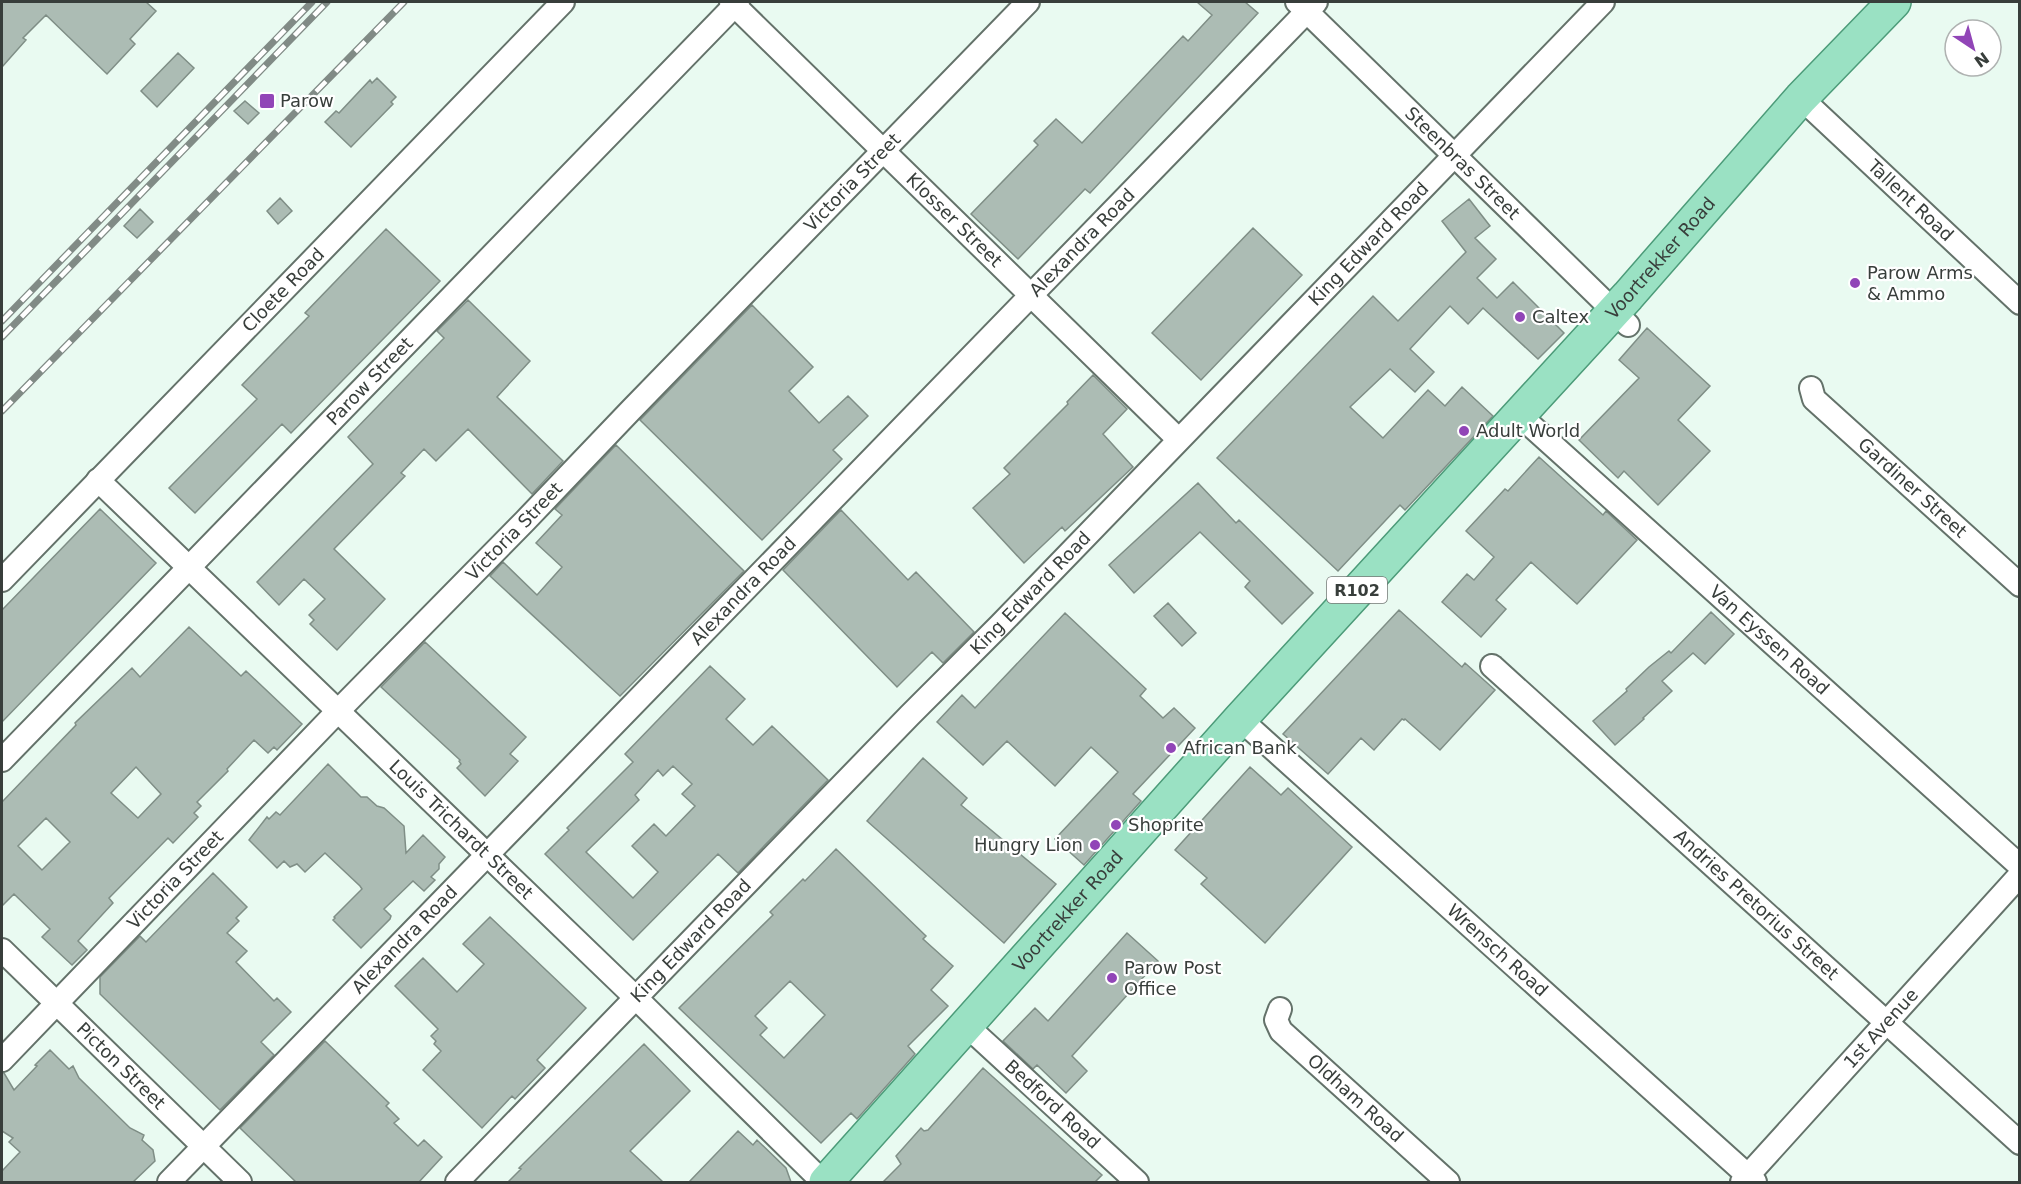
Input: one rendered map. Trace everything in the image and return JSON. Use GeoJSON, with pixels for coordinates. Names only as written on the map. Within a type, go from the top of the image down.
{"type":"FeatureCollection","features":[{"type":"Feature","properties":{"kind":"main road","name":"Voortrekker Road"},"geometry":{"type":"LineString","coordinates":[[852,1182],[974,1033],[1248,725],[1621,318],[1894,8]]}},
{"type":"Feature","properties":{"kind":"main road","name":"Voortrekker Road"},"geometry":{"type":"LineString","coordinates":[[824,1182],[974,1033]]}},
{"type":"Feature","properties":{"kind":"street","name":"Cloete Road"},"geometry":{"type":"LineString","coordinates":[[2,580],[563,2]]}},
{"type":"Feature","properties":{"kind":"street","name":"Victoria Street"},"geometry":{"type":"LineString","coordinates":[[2,1060],[1028,2]]}},
{"type":"Feature","properties":{"kind":"street","name":"King Edward Road"},"geometry":{"type":"LineString","coordinates":[[457,1182],[1603,2]]}},
{"type":"Feature","properties":{"kind":"street","name":"Klosser Street"},"geometry":{"type":"LineString","coordinates":[[735,3],[1179,439]]}},
{"type":"Feature","properties":{"kind":"street","name":"Parow Street"},"geometry":{"type":"LineString","coordinates":[[2,760],[735,3]]}},
{"type":"Feature","properties":{"kind":"street","name":"Steenbras Street"},"geometry":{"type":"LineString","coordinates":[[1306,5],[1453,155],[1621,318]]}},
{"type":"Feature","properties":{"kind":"street","name":"Alexandra Road"},"geometry":{"type":"LineString","coordinates":[[169,1182],[1031,295],[1306,5]]}},
{"type":"Feature","properties":{"kind":"street","name":"Tallent Road"},"geometry":{"type":"LineString","coordinates":[[1809,105],[2019,303]]}},
{"type":"Feature","properties":{"kind":"street","name":"Gardiner Street"},"geometry":{"type":"LineString","coordinates":[[1810,388],[1814,399],[2019,585]]}},
{"type":"Feature","properties":{"kind":"street","name":"Van Eyssen Road"},"geometry":{"type":"LineString","coordinates":[[1526,421],[2019,866]]}},
{"type":"Feature","properties":{"kind":"street","name":"Louis Trichardt Street"},"geometry":{"type":"LineString","coordinates":[[98,480],[824,1182]]}},
{"type":"Feature","properties":{"kind":"street","name":"Andries Pretorius Street"},"geometry":{"type":"LineString","coordinates":[[1492,666],[2019,1143]]}},
{"type":"Feature","properties":{"kind":"street","name":"Wrensch Road"},"geometry":{"type":"LineString","coordinates":[[1248,725],[1748,1180]]}},
{"type":"Feature","properties":{"kind":"street","name":"1st Avenue"},"geometry":{"type":"LineString","coordinates":[[1748,1180],[2019,875]]}},
{"type":"Feature","properties":{"kind":"street","name":"Picton Street"},"geometry":{"type":"LineString","coordinates":[[2,950],[240,1182]]}},
{"type":"Feature","properties":{"kind":"street","name":"Oldham Road"},"geometry":{"type":"LineString","coordinates":[[1280,1009],[1276,1020],[1281,1031],[1448,1182]]}},
{"type":"Feature","properties":{"kind":"street","name":"Bedford Road"},"geometry":{"type":"LineString","coordinates":[[974,1033],[1137,1182]]}},
{"type":"Feature","properties":{"kind":"building"},"geometry":{"type":"Polygon","coordinates":[[[2,2],[146,2],[156,11],[130,39],[135,44],[107,74],[46,15],[23,38],[26,40],[2,67],[2,2]]]}},
{"type":"Feature","properties":{"kind":"building"},"geometry":{"type":"Polygon","coordinates":[[[1197,2],[1245,2],[1258,13],[1090,193],[1085,189],[1018,259],[971,214],[1038,145],[1034,141],[1056,119],[1082,143],[1183,36],[1188,41],[1212,15],[1197,2]]]}},
{"type":"Feature","properties":{"kind":"building"},"geometry":{"type":"Polygon","coordinates":[[[178,53],[194,68],[157,107],[141,91],[178,53]]]}},
{"type":"Feature","properties":{"kind":"building","name":"Parow"},"geometry":{"type":"Polygon","coordinates":[[[377,78],[396,97],[391,102],[393,104],[351,147],[325,122],[336,111],[339,113],[370,80],[372,83],[377,78]]]}},
{"type":"Feature","properties":{"kind":"building"},"geometry":{"type":"Polygon","coordinates":[[[245,101],[259,113],[248,124],[234,111],[245,101]]]}},
{"type":"Feature","properties":{"kind":"building"},"geometry":{"type":"Polygon","coordinates":[[[280,198],[292,211],[278,224],[267,211],[280,198]]]}},
{"type":"Feature","properties":{"kind":"building"},"geometry":{"type":"Polygon","coordinates":[[[1469,199],[1490,226],[1475,238],[1496,259],[1477,278],[1497,298],[1513,282],[1564,333],[1538,359],[1483,308],[1468,324],[1450,306],[1410,349],[1434,372],[1415,392],[1390,369],[1350,407],[1383,438],[1428,390],[1445,406],[1462,387],[1493,416],[1405,510],[1400,505],[1338,571],[1217,458],[1373,296],[1398,321],[1466,252],[1442,221],[1469,199]]]}},
{"type":"Feature","properties":{"kind":"building"},"geometry":{"type":"Polygon","coordinates":[[[140,209],[153,222],[137,238],[124,226],[140,209]]]}},
{"type":"Feature","properties":{"kind":"building"},"geometry":{"type":"Polygon","coordinates":[[[1253,228],[1302,275],[1201,380],[1152,333],[1253,228]]]}},
{"type":"Feature","properties":{"kind":"building"},"geometry":{"type":"Polygon","coordinates":[[[386,229],[440,281],[291,433],[282,424],[195,513],[169,488],[257,399],[242,385],[309,316],[305,313],[386,229]]]}},
{"type":"Feature","properties":{"kind":"building"},"geometry":{"type":"Polygon","coordinates":[[[468,300],[530,361],[497,397],[563,461],[532,494],[468,429],[436,461],[424,449],[401,473],[405,476],[334,549],[385,599],[337,650],[310,624],[314,620],[309,615],[325,599],[304,579],[279,605],[257,582],[373,464],[348,437],[444,338],[437,331],[468,300]]]}},
{"type":"Feature","properties":{"kind":"building"},"geometry":{"type":"Polygon","coordinates":[[[752,305],[813,367],[789,391],[819,423],[848,396],[868,416],[833,450],[842,459],[762,540],[640,420],[752,305]]]}},
{"type":"Feature","properties":{"kind":"building"},"geometry":{"type":"Polygon","coordinates":[[[1647,328],[1710,386],[1678,420],[1710,451],[1658,505],[1624,471],[1618,478],[1579,440],[1639,378],[1619,360],[1647,328]]]}},
{"type":"Feature","properties":{"kind":"building"},"geometry":{"type":"Polygon","coordinates":[[[1093,375],[1127,409],[1103,434],[1133,467],[1065,531],[1062,527],[1024,563],[973,508],[1010,474],[1004,468],[1068,404],[1067,402],[1093,375]]]}},
{"type":"Feature","properties":{"kind":"building"},"geometry":{"type":"Polygon","coordinates":[[[616,445],[744,571],[620,696],[490,576],[503,562],[537,595],[562,567],[536,543],[562,515],[555,509],[616,445]]]}},
{"type":"Feature","properties":{"kind":"building"},"geometry":{"type":"Polygon","coordinates":[[[1539,457],[1603,515],[1606,511],[1637,540],[1577,604],[1531,562],[1496,600],[1506,609],[1481,637],[1442,602],[1467,574],[1474,580],[1494,557],[1466,531],[1505,489],[1508,491],[1539,457]]]}},
{"type":"Feature","properties":{"kind":"building"},"geometry":{"type":"Polygon","coordinates":[[[1198,483],[1236,523],[1239,520],[1313,593],[1282,624],[1245,587],[1250,581],[1200,532],[1134,593],[1109,565],[1198,483]]]}},
{"type":"Feature","properties":{"kind":"building"},"geometry":{"type":"Polygon","coordinates":[[[100,509],[156,563],[2,722],[2,610],[100,509]]]}},
{"type":"Feature","properties":{"kind":"building"},"geometry":{"type":"Polygon","coordinates":[[[841,510],[908,580],[916,572],[974,632],[943,663],[932,652],[897,687],[783,570],[841,510]]]}},
{"type":"Feature","properties":{"kind":"building"},"geometry":{"type":"Polygon","coordinates":[[[1168,603],[1196,633],[1182,646],[1154,616],[1168,603]]]}},
{"type":"Feature","properties":{"kind":"building"},"geometry":{"type":"Polygon","coordinates":[[[1399,610],[1462,667],[1465,663],[1495,690],[1440,750],[1405,719],[1402,719],[1374,750],[1361,738],[1328,774],[1283,734],[1399,610]]]}},
{"type":"Feature","properties":{"kind":"building"},"geometry":{"type":"Polygon","coordinates":[[[1711,612],[1734,634],[1705,664],[1693,653],[1662,681],[1672,691],[1615,745],[1593,721],[1627,691],[1626,689],[1649,667],[1669,651],[1671,653],[1711,612]]]}},
{"type":"Feature","properties":{"kind":"building"},"geometry":{"type":"Polygon","coordinates":[[[1065,613],[1146,689],[1140,696],[1163,718],[1174,708],[1195,728],[1133,794],[1141,801],[1084,865],[1055,839],[1118,772],[1091,747],[1055,786],[1007,741],[983,765],[937,722],[962,695],[975,708],[1065,613]]]}},
{"type":"Feature","properties":{"kind":"building"},"geometry":{"type":"Polygon","coordinates":[[[189,627],[241,676],[246,671],[302,724],[277,750],[274,747],[268,753],[254,740],[227,769],[228,771],[197,802],[201,806],[194,813],[198,817],[173,843],[168,838],[109,898],[113,903],[78,941],[87,950],[72,965],[42,937],[50,929],[14,894],[2,906],[2,802],[76,725],[75,723],[132,668],[140,677],[189,627]],[[136,767],[111,793],[138,818],[161,794],[136,767]],[[46,818],[18,846],[42,870],[70,842],[46,818]]]}},
{"type":"Feature","properties":{"kind":"building"},"geometry":{"type":"Polygon","coordinates":[[[425,642],[526,737],[510,754],[518,761],[485,796],[457,768],[461,764],[460,760],[381,687],[425,642]]]}},
{"type":"Feature","properties":{"kind":"building"},"geometry":{"type":"Polygon","coordinates":[[[710,666],[745,699],[726,719],[753,745],[772,726],[828,780],[738,873],[718,854],[633,940],[545,854],[569,830],[567,828],[633,762],[625,754],[710,666]],[[673,766],[663,776],[658,770],[635,795],[639,800],[586,852],[633,898],[658,872],[632,846],[654,824],[666,836],[695,806],[682,794],[692,784],[673,766]]]}},
{"type":"Feature","properties":{"kind":"building"},"geometry":{"type":"Polygon","coordinates":[[[923,758],[967,798],[961,805],[1056,884],[1004,943],[867,821],[923,758]]]}},
{"type":"Feature","properties":{"kind":"building"},"geometry":{"type":"Polygon","coordinates":[[[328,764],[361,797],[367,797],[377,806],[384,808],[404,826],[406,853],[423,835],[445,857],[439,864],[439,869],[431,877],[435,880],[424,891],[413,881],[384,909],[391,916],[390,919],[361,948],[333,920],[362,889],[360,886],[325,853],[305,872],[297,864],[290,867],[284,861],[277,868],[249,840],[267,817],[269,819],[276,812],[280,815],[328,764]]]}},
{"type":"Feature","properties":{"kind":"building"},"geometry":{"type":"Polygon","coordinates":[[[1250,767],[1281,795],[1288,788],[1352,847],[1265,943],[1201,884],[1207,878],[1175,850],[1250,767]]]}},
{"type":"Feature","properties":{"kind":"building"},"geometry":{"type":"Polygon","coordinates":[[[836,849],[926,936],[923,939],[953,966],[931,990],[948,1006],[908,1046],[915,1054],[857,1119],[851,1113],[821,1143],[679,1008],[773,915],[770,912],[803,879],[805,881],[836,849]],[[790,981],[755,1016],[767,1028],[760,1035],[784,1058],[825,1015],[790,981]]]}},
{"type":"Feature","properties":{"kind":"building"},"geometry":{"type":"Polygon","coordinates":[[[213,873],[247,907],[236,918],[239,921],[227,933],[247,951],[236,962],[274,1001],[277,998],[291,1012],[261,1042],[274,1055],[220,1110],[100,994],[100,977],[140,936],[146,942],[213,873]]]}},
{"type":"Feature","properties":{"kind":"building"},"geometry":{"type":"Polygon","coordinates":[[[490,917],[586,1008],[537,1060],[545,1068],[515,1099],[512,1096],[482,1128],[423,1070],[441,1051],[434,1044],[436,1041],[431,1036],[438,1029],[395,986],[423,958],[457,992],[484,964],[463,944],[490,917]]]}},
{"type":"Feature","properties":{"kind":"building"},"geometry":{"type":"Polygon","coordinates":[[[1127,933],[1158,961],[1072,1056],[1087,1071],[1066,1093],[1037,1065],[1033,1069],[1003,1041],[1035,1008],[1048,1021],[1127,933]]]}},
{"type":"Feature","properties":{"kind":"building"},"geometry":{"type":"Polygon","coordinates":[[[325,1041],[389,1103],[386,1106],[399,1119],[394,1123],[418,1146],[424,1140],[442,1157],[419,1182],[296,1182],[240,1128],[325,1041]]]}},
{"type":"Feature","properties":{"kind":"building"},"geometry":{"type":"Polygon","coordinates":[[[644,1044],[690,1091],[630,1151],[663,1182],[508,1182],[521,1169],[519,1168],[644,1044]]]}},
{"type":"Feature","properties":{"kind":"building"},"geometry":{"type":"Polygon","coordinates":[[[50,1050],[69,1069],[73,1066],[79,1078],[130,1128],[144,1135],[142,1140],[153,1150],[155,1161],[133,1182],[2,1182],[2,1171],[20,1152],[9,1142],[13,1138],[2,1131],[2,1073],[14,1090],[50,1050]]]}},
{"type":"Feature","properties":{"kind":"building"},"geometry":{"type":"Polygon","coordinates":[[[983,1068],[1102,1175],[1095,1182],[883,1182],[901,1164],[896,1156],[921,1128],[924,1131],[928,1130],[983,1068]]]}},
{"type":"Feature","properties":{"kind":"building"},"geometry":{"type":"Polygon","coordinates":[[[738,1131],[753,1145],[757,1140],[786,1168],[791,1182],[689,1182],[738,1131]]]}},
{"type":"Feature","properties":{"kind":"railway"},"geometry":{"type":"LineString","coordinates":[[2,321],[312,2]]}},
{"type":"Feature","properties":{"kind":"railway"},"geometry":{"type":"LineString","coordinates":[[2,337],[327,2]]}},
{"type":"Feature","properties":{"kind":"railway"},"geometry":{"type":"LineString","coordinates":[[2,411],[404,2]]}},
{"type":"Feature","properties":{"kind":"place","name":"Parow"},"geometry":{"type":"Point","coordinates":[267,101]}},
{"type":"Feature","properties":{"kind":"place","name":"Parow Arms & Ammo"},"geometry":{"type":"Point","coordinates":[1855,283]}},
{"type":"Feature","properties":{"kind":"place","name":"Caltex"},"geometry":{"type":"Point","coordinates":[1520,317]}},
{"type":"Feature","properties":{"kind":"place","name":"Adult World"},"geometry":{"type":"Point","coordinates":[1464,431]}},
{"type":"Feature","properties":{"kind":"place","name":"African Bank"},"geometry":{"type":"Point","coordinates":[1171,748]}},
{"type":"Feature","properties":{"kind":"place","name":"Shoprite"},"geometry":{"type":"Point","coordinates":[1116,825]}},
{"type":"Feature","properties":{"kind":"place","name":"Hungry Lion"},"geometry":{"type":"Point","coordinates":[1095,845]}},
{"type":"Feature","properties":{"kind":"place","name":"Parow Post Office"},"geometry":{"type":"Point","coordinates":[1112,978]}}]}
